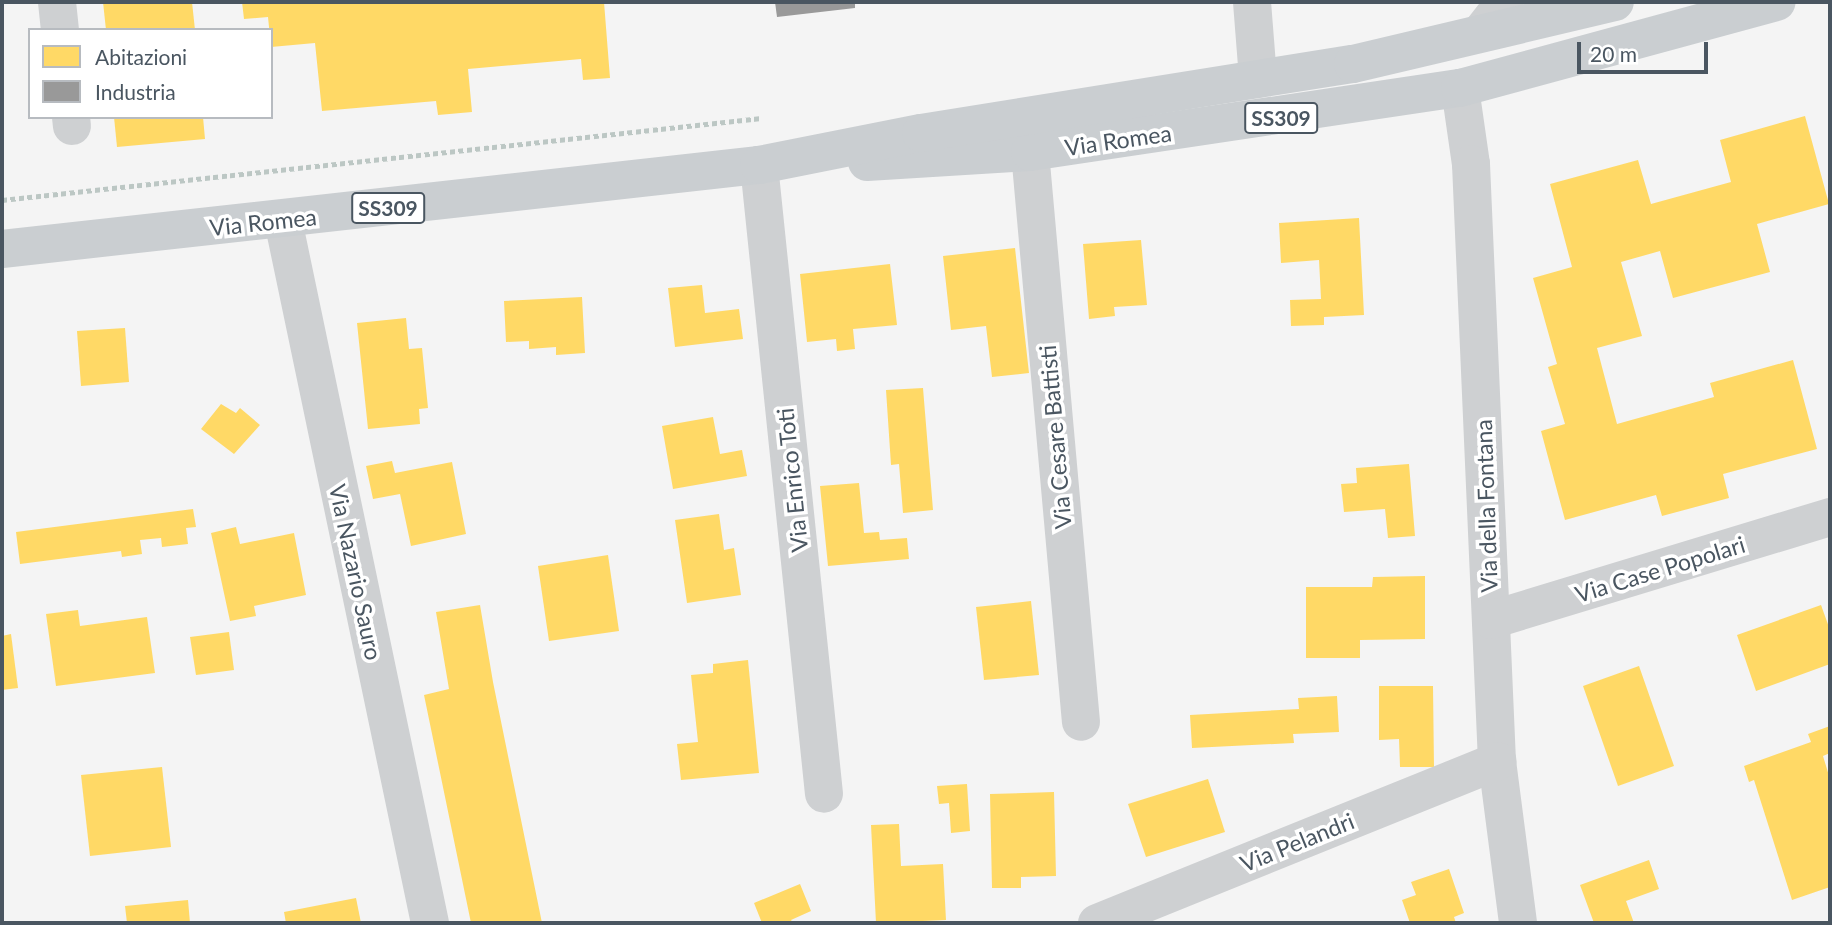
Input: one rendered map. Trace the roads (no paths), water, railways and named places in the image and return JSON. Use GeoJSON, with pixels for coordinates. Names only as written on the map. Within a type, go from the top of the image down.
{"type":"FeatureCollection","features":[{"type":"Feature","properties":{"kind":"main road","name":"Via Romea"},"geometry":{"type":"LineString","coordinates":[[2,250],[766,164],[921,133],[1353,64],[1612,2]]}},
{"type":"Feature","properties":{"kind":"main road","name":"Via Romea"},"geometry":{"type":"LineString","coordinates":[[1460,88],[1487,59],[1612,2]]}},
{"type":"Feature","properties":{"kind":"main road","name":"Via Romea"},"geometry":{"type":"LineString","coordinates":[[1530,71],[1597,33],[1681,2]]}},
{"type":"Feature","properties":{"kind":"main road","name":"Via Romea"},"geometry":{"type":"LineString","coordinates":[[766,164],[933,161],[1030,152],[1460,88],[1776,2]]}},
{"type":"Feature","properties":{"kind":"main road"},"geometry":{"type":"LineString","coordinates":[[1460,88],[1482,31]]}},
{"type":"Feature","properties":{"kind":"main road","name":"Via Romea"},"geometry":{"type":"LineString","coordinates":[[1353,64],[1384,76],[1427,72],[1460,88]]}},
{"type":"Feature","properties":{"kind":"street"},"geometry":{"type":"LineString","coordinates":[[57,2],[60,28]]}},
{"type":"Feature","properties":{"kind":"street"},"geometry":{"type":"LineString","coordinates":[[1252,2],[1258,79]]}},
{"type":"Feature","properties":{"kind":"street"},"geometry":{"type":"LineString","coordinates":[[1482,31],[1505,2]]}},
{"type":"Feature","properties":{"kind":"street","name":"Via della Fontana"},"geometry":{"type":"LineString","coordinates":[[1460,88],[1471,164],[1497,761],[1518,923]]}},
{"type":"Feature","properties":{"kind":"street","name":"Via Cesare Battisti"},"geometry":{"type":"LineString","coordinates":[[1030,152],[1081,722]]}},
{"type":"Feature","properties":{"kind":"street","name":"Via Enrico Toti"},"geometry":{"type":"LineString","coordinates":[[766,164],[824,794]]}},
{"type":"Feature","properties":{"kind":"street","name":"Via Nazario Sauro"},"geometry":{"type":"LineString","coordinates":[[283,220],[430,923]]}},
{"type":"Feature","properties":{"kind":"street","name":"Via Case Popolari"},"geometry":{"type":"LineString","coordinates":[[1491,620],[1830,517]]}},
{"type":"Feature","properties":{"kind":"street","name":"Via Pelandri"},"geometry":{"type":"LineString","coordinates":[[1097,923],[1497,761]]}}]}
